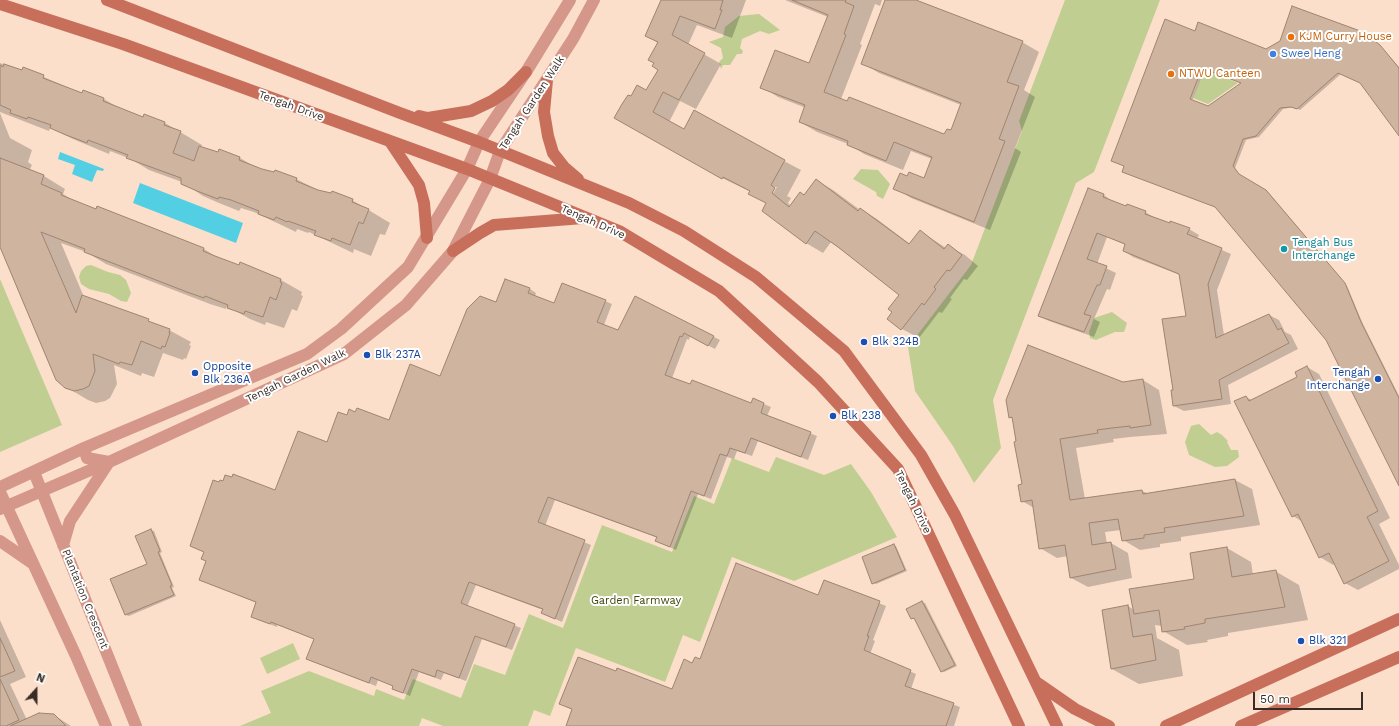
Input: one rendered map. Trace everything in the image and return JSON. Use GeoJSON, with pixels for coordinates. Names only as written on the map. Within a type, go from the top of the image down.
{"type":"FeatureCollection","features":[{"type":"Feature","properties":{"kind":"street"},"geometry":{"type":"LineString","coordinates":[[107,0],[400,114],[479,142],[630,203],[684,231],[756,277],[844,350],[921,455],[955,515],[1057,726]]}},
{"type":"Feature","properties":{"kind":"street","name":"Tengah Garden Walk"},"geometry":{"type":"LineString","coordinates":[[0,487],[84,448],[307,354],[341,329],[408,267],[427,238],[467,169],[479,142],[526,72],[570,0]]}},
{"type":"Feature","properties":{"kind":"street","name":"Tengah Garden Walk"},"geometry":{"type":"LineString","coordinates":[[3,508],[109,462],[344,354],[406,305],[453,251],[490,179],[500,151],[547,80],[594,0]]}},
{"type":"Feature","properties":{"kind":"street","name":"Tengah Drive"},"geometry":{"type":"LineString","coordinates":[[0,4],[123,44],[391,143],[467,169],[619,231],[719,291],[818,382],[898,469],[1016,723]]}},
{"type":"Feature","properties":{"kind":"street"},"geometry":{"type":"LineString","coordinates":[[400,114],[428,118],[471,111],[492,101],[508,90],[526,72]]}},
{"type":"Feature","properties":{"kind":"street"},"geometry":{"type":"LineString","coordinates":[[547,80],[544,112],[548,136],[553,153],[564,167],[584,185]]}},
{"type":"Feature","properties":{"kind":"street"},"geometry":{"type":"LineString","coordinates":[[391,143],[419,185],[424,203],[427,238]]}},
{"type":"Feature","properties":{"kind":"street"},"geometry":{"type":"LineString","coordinates":[[453,251],[494,225],[586,217]]}},
{"type":"Feature","properties":{"kind":"street"},"geometry":{"type":"LineString","coordinates":[[63,545],[70,521],[109,462],[87,458],[84,448]]}},
{"type":"Feature","properties":{"kind":"street","name":"Plantation Crescent"},"geometry":{"type":"LineString","coordinates":[[34,472],[136,726]]}},
{"type":"Feature","properties":{"kind":"street"},"geometry":{"type":"LineString","coordinates":[[0,492],[3,508],[33,563],[106,726]]}},
{"type":"Feature","properties":{"kind":"street"},"geometry":{"type":"LineString","coordinates":[[0,541],[33,563]]}},
{"type":"Feature","properties":{"kind":"street"},"geometry":{"type":"LineString","coordinates":[[1166,726],[1399,620]]}},
{"type":"Feature","properties":{"kind":"street"},"geometry":{"type":"LineString","coordinates":[[1241,726],[1399,657]]}},
{"type":"Feature","properties":{"kind":"street"},"geometry":{"type":"LineString","coordinates":[[1035,682],[1075,709],[1109,726]]}},
{"type":"Feature","properties":{"kind":"green space"},"geometry":{"type":"Polygon","coordinates":[[[1065,0],[1160,0],[1094,172],[1076,183],[993,400],[1001,448],[974,483],[953,446],[915,391],[908,347],[971,265],[1022,131],[1019,121],[1065,0]]]}},
{"type":"Feature","properties":{"kind":"green space"},"geometry":{"type":"Polygon","coordinates":[[[759,14],[780,30],[769,34],[760,31],[742,39],[740,48],[743,51],[742,54],[737,54],[730,65],[723,65],[721,69],[719,62],[723,58],[721,48],[709,42],[723,37],[725,27],[739,16],[759,14]]]}},
{"type":"Feature","properties":{"kind":"green space"},"geometry":{"type":"Polygon","coordinates":[[[1204,69],[1238,83],[1208,104],[1193,98],[1204,69]]]}},
{"type":"Feature","properties":{"kind":"green space"},"geometry":{"type":"Polygon","coordinates":[[[861,169],[878,170],[890,184],[883,199],[877,196],[876,192],[853,179],[861,169]]]}},
{"type":"Feature","properties":{"kind":"green space"},"geometry":{"type":"Polygon","coordinates":[[[91,265],[120,275],[126,280],[131,293],[127,302],[121,301],[109,294],[89,289],[81,284],[79,277],[81,271],[86,266],[91,265]]]}},
{"type":"Feature","properties":{"kind":"green space"},"geometry":{"type":"Polygon","coordinates":[[[0,279],[62,425],[0,452],[0,279]]]}},
{"type":"Feature","properties":{"kind":"green space"},"geometry":{"type":"Polygon","coordinates":[[[1112,312],[1127,323],[1124,332],[1115,332],[1096,340],[1090,338],[1089,332],[1094,318],[1112,312]]]}},
{"type":"Feature","properties":{"kind":"green space"},"geometry":{"type":"Polygon","coordinates":[[[1199,424],[1211,435],[1217,432],[1222,435],[1228,441],[1227,442],[1231,450],[1238,450],[1239,457],[1227,466],[1215,467],[1189,455],[1185,442],[1191,426],[1199,424]]]}},
{"type":"Feature","properties":{"kind":"green space","name":"Garden Farmway"},"geometry":{"type":"Polygon","coordinates":[[[776,457],[824,475],[851,464],[871,492],[897,537],[794,581],[732,557],[700,642],[683,635],[665,682],[576,648],[550,716],[534,710],[528,726],[443,726],[422,718],[419,726],[240,726],[271,713],[261,691],[309,671],[374,696],[376,689],[404,700],[413,679],[461,698],[474,664],[505,675],[529,614],[563,628],[602,525],[672,552],[694,496],[714,504],[732,458],[769,472],[776,457]]]}},
{"type":"Feature","properties":{"kind":"green space"},"geometry":{"type":"Polygon","coordinates":[[[293,643],[300,659],[267,674],[260,658],[293,643]]]}},
{"type":"Feature","properties":{"kind":"water"},"geometry":{"type":"Polygon","coordinates":[[[60,152],[104,169],[103,171],[97,170],[92,182],[72,174],[75,165],[58,159],[60,152]]]}},
{"type":"Feature","properties":{"kind":"water"},"geometry":{"type":"Polygon","coordinates":[[[140,183],[243,223],[236,243],[133,203],[140,183]]]}},
{"type":"Feature","properties":{"kind":"building"},"geometry":{"type":"Polygon","coordinates":[[[661,0],[723,0],[720,10],[722,10],[715,29],[680,16],[672,35],[705,53],[679,100],[663,92],[653,112],[684,129],[694,110],[785,160],[771,185],[775,188],[772,193],[789,207],[800,192],[804,195],[816,179],[858,211],[860,208],[909,244],[920,230],[944,249],[948,244],[962,255],[950,271],[947,270],[934,287],[936,289],[924,305],[922,303],[901,330],[887,319],[892,312],[888,309],[899,295],[838,247],[815,231],[806,244],[762,211],[766,203],[748,194],[750,191],[723,177],[722,179],[614,118],[628,95],[631,96],[637,85],[646,90],[658,70],[652,66],[654,63],[648,60],[658,42],[645,36],[661,0]]]}},
{"type":"Feature","properties":{"kind":"building"},"geometry":{"type":"Polygon","coordinates":[[[792,0],[846,0],[845,2],[854,6],[844,34],[846,35],[824,92],[847,101],[849,97],[944,134],[947,129],[951,130],[961,103],[861,64],[885,0],[916,0],[1023,41],[1007,82],[1019,86],[999,139],[1005,141],[974,222],[893,189],[900,173],[907,176],[909,172],[924,178],[932,157],[894,142],[886,161],[847,145],[848,141],[799,122],[805,105],[760,88],[775,50],[809,63],[828,15],[792,0]]]}},
{"type":"Feature","properties":{"kind":"building","name":"Tengah Bus Interchange"},"geometry":{"type":"Polygon","coordinates":[[[1292,6],[1363,32],[1380,45],[1399,68],[1399,136],[1360,83],[1338,73],[1297,109],[1291,107],[1280,108],[1256,136],[1243,139],[1233,166],[1239,174],[1266,190],[1345,283],[1361,322],[1399,398],[1399,486],[1326,340],[1215,207],[1122,172],[1124,166],[1111,161],[1165,19],[1195,31],[1198,22],[1266,49],[1280,41],[1292,6]],[[1202,68],[1190,99],[1208,106],[1241,83],[1202,68]]]}},
{"type":"Feature","properties":{"kind":"building"},"geometry":{"type":"Polygon","coordinates":[[[4,64],[22,70],[23,67],[44,75],[43,78],[82,93],[83,90],[104,98],[103,101],[143,117],[144,114],[165,122],[164,125],[181,131],[173,153],[194,161],[199,146],[218,152],[219,149],[240,157],[239,160],[262,169],[274,172],[275,170],[297,178],[296,181],[318,190],[331,193],[332,191],[353,199],[352,202],[369,209],[363,224],[359,222],[350,245],[332,238],[331,241],[314,235],[316,231],[276,217],[274,220],[258,214],[259,211],[231,200],[219,197],[218,199],[197,191],[181,184],[181,178],[126,158],[128,155],[88,140],[87,143],[66,135],[50,128],[51,125],[28,117],[27,119],[10,113],[11,110],[0,105],[0,65],[3,67],[4,64]]]}},
{"type":"Feature","properties":{"kind":"building"},"geometry":{"type":"Polygon","coordinates":[[[0,158],[44,175],[41,184],[62,193],[61,195],[96,209],[97,206],[204,248],[203,251],[215,256],[239,265],[240,262],[281,279],[280,282],[282,283],[276,300],[270,297],[263,317],[245,311],[244,314],[227,308],[228,305],[205,296],[204,298],[187,292],[84,252],[85,249],[41,232],[76,313],[82,295],[149,319],[148,321],[170,329],[165,347],[162,346],[161,349],[141,341],[132,365],[120,362],[119,364],[93,354],[95,371],[89,386],[74,391],[65,388],[56,380],[0,247],[0,158]]]}},
{"type":"Feature","properties":{"kind":"building"},"geometry":{"type":"Polygon","coordinates":[[[1088,188],[1104,194],[1103,197],[1126,206],[1127,204],[1146,211],[1145,214],[1190,228],[1187,234],[1222,248],[1208,284],[1216,338],[1269,314],[1278,330],[1281,328],[1289,343],[1219,380],[1222,399],[1173,406],[1171,390],[1173,390],[1162,319],[1186,316],[1179,274],[1123,251],[1125,244],[1097,233],[1087,259],[1107,266],[1100,285],[1097,285],[1084,314],[1091,316],[1084,332],[1038,316],[1088,188]]]}},
{"type":"Feature","properties":{"kind":"building"},"geometry":{"type":"Polygon","coordinates":[[[505,279],[530,288],[528,293],[554,303],[562,283],[606,300],[597,322],[618,330],[635,296],[714,336],[708,346],[684,333],[682,337],[680,336],[665,375],[690,384],[692,380],[751,403],[753,398],[764,403],[761,413],[811,432],[801,457],[751,438],[745,453],[730,448],[727,456],[720,454],[704,496],[691,491],[670,547],[655,541],[657,537],[548,497],[538,522],[585,540],[555,619],[541,613],[543,609],[469,582],[461,603],[515,624],[506,647],[475,636],[459,678],[437,670],[435,677],[412,669],[403,693],[392,689],[393,686],[371,677],[369,683],[306,659],[314,639],[271,622],[270,624],[251,617],[256,602],[199,580],[206,561],[201,559],[204,552],[190,546],[213,480],[219,482],[220,480],[223,481],[225,475],[232,477],[233,474],[275,490],[298,431],[327,442],[338,412],[347,415],[349,409],[355,412],[357,408],[389,420],[410,364],[440,376],[467,309],[480,296],[496,302],[505,279]]]}},
{"type":"Feature","properties":{"kind":"building"},"geometry":{"type":"Polygon","coordinates":[[[1028,345],[1123,382],[1143,379],[1151,425],[1097,430],[1098,433],[1060,439],[1070,500],[1142,490],[1143,494],[1235,479],[1244,516],[1164,528],[1165,532],[1144,535],[1144,538],[1122,541],[1118,519],[1089,523],[1092,545],[1111,542],[1116,569],[1070,578],[1065,545],[1039,549],[1032,500],[1021,502],[1018,485],[1022,484],[1014,442],[1016,441],[1012,417],[1009,418],[1006,400],[1028,345]]]}},
{"type":"Feature","properties":{"kind":"building"},"geometry":{"type":"Polygon","coordinates":[[[1307,366],[1378,511],[1367,517],[1389,561],[1344,584],[1329,553],[1319,558],[1298,514],[1292,517],[1234,401],[1246,396],[1249,401],[1297,377],[1295,372],[1307,366]]]}},
{"type":"Feature","properties":{"kind":"building"},"geometry":{"type":"Polygon","coordinates":[[[151,529],[160,551],[158,552],[172,585],[170,586],[174,595],[125,615],[110,579],[147,564],[135,536],[151,529]]]}},
{"type":"Feature","properties":{"kind":"building"},"geometry":{"type":"Polygon","coordinates":[[[894,544],[905,570],[872,584],[862,557],[894,544]]]}},
{"type":"Feature","properties":{"kind":"building"},"geometry":{"type":"Polygon","coordinates":[[[1227,547],[1232,577],[1276,570],[1285,607],[1205,619],[1205,623],[1184,627],[1185,629],[1162,632],[1159,610],[1134,614],[1129,589],[1194,579],[1190,553],[1227,547]]]}},
{"type":"Feature","properties":{"kind":"building"},"geometry":{"type":"Polygon","coordinates":[[[736,563],[818,595],[824,580],[880,601],[867,636],[869,636],[864,650],[911,670],[905,686],[954,703],[946,726],[566,726],[572,709],[559,704],[578,657],[616,671],[617,668],[672,689],[684,659],[692,663],[695,657],[700,659],[736,563]]]}},
{"type":"Feature","properties":{"kind":"building"},"geometry":{"type":"Polygon","coordinates":[[[922,601],[955,665],[941,672],[914,618],[911,619],[906,609],[922,601]]]}},
{"type":"Feature","properties":{"kind":"building"},"geometry":{"type":"Polygon","coordinates":[[[1128,605],[1133,637],[1152,634],[1156,660],[1111,669],[1102,610],[1128,605]]]}},
{"type":"Feature","properties":{"kind":"building"},"geometry":{"type":"Polygon","coordinates":[[[0,638],[15,671],[0,677],[0,638]]]}},
{"type":"Feature","properties":{"kind":"building"},"geometry":{"type":"Polygon","coordinates":[[[0,679],[19,720],[6,726],[0,726],[0,679]]]}},
{"type":"Feature","properties":{"kind":"building"},"geometry":{"type":"Polygon","coordinates":[[[39,713],[54,714],[66,726],[10,726],[39,713]]]}},
{"type":"Feature","properties":{"kind":"place","name":"KJM Curry House"},"geometry":{"type":"Point","coordinates":[1291,37]}},
{"type":"Feature","properties":{"kind":"place","name":"Swee Heng"},"geometry":{"type":"Point","coordinates":[1273,54]}},
{"type":"Feature","properties":{"kind":"place","name":"NTWU Canteen"},"geometry":{"type":"Point","coordinates":[1171,74]}},
{"type":"Feature","properties":{"kind":"place","name":"Tengah Bus Interchange"},"geometry":{"type":"Point","coordinates":[1284,249]}},
{"type":"Feature","properties":{"kind":"place","name":"Blk 324B"},"geometry":{"type":"Point","coordinates":[864,342]}},
{"type":"Feature","properties":{"kind":"place","name":"Blk 237A"},"geometry":{"type":"Point","coordinates":[367,355]}},
{"type":"Feature","properties":{"kind":"place","name":"Opposite Blk 236A"},"geometry":{"type":"Point","coordinates":[195,373]}},
{"type":"Feature","properties":{"kind":"place","name":"Tengah Interchange"},"geometry":{"type":"Point","coordinates":[1378,379]}},
{"type":"Feature","properties":{"kind":"place","name":"Blk 238"},"geometry":{"type":"Point","coordinates":[833,416]}},
{"type":"Feature","properties":{"kind":"place","name":"Blk 321"},"geometry":{"type":"Point","coordinates":[1301,641]}}]}
